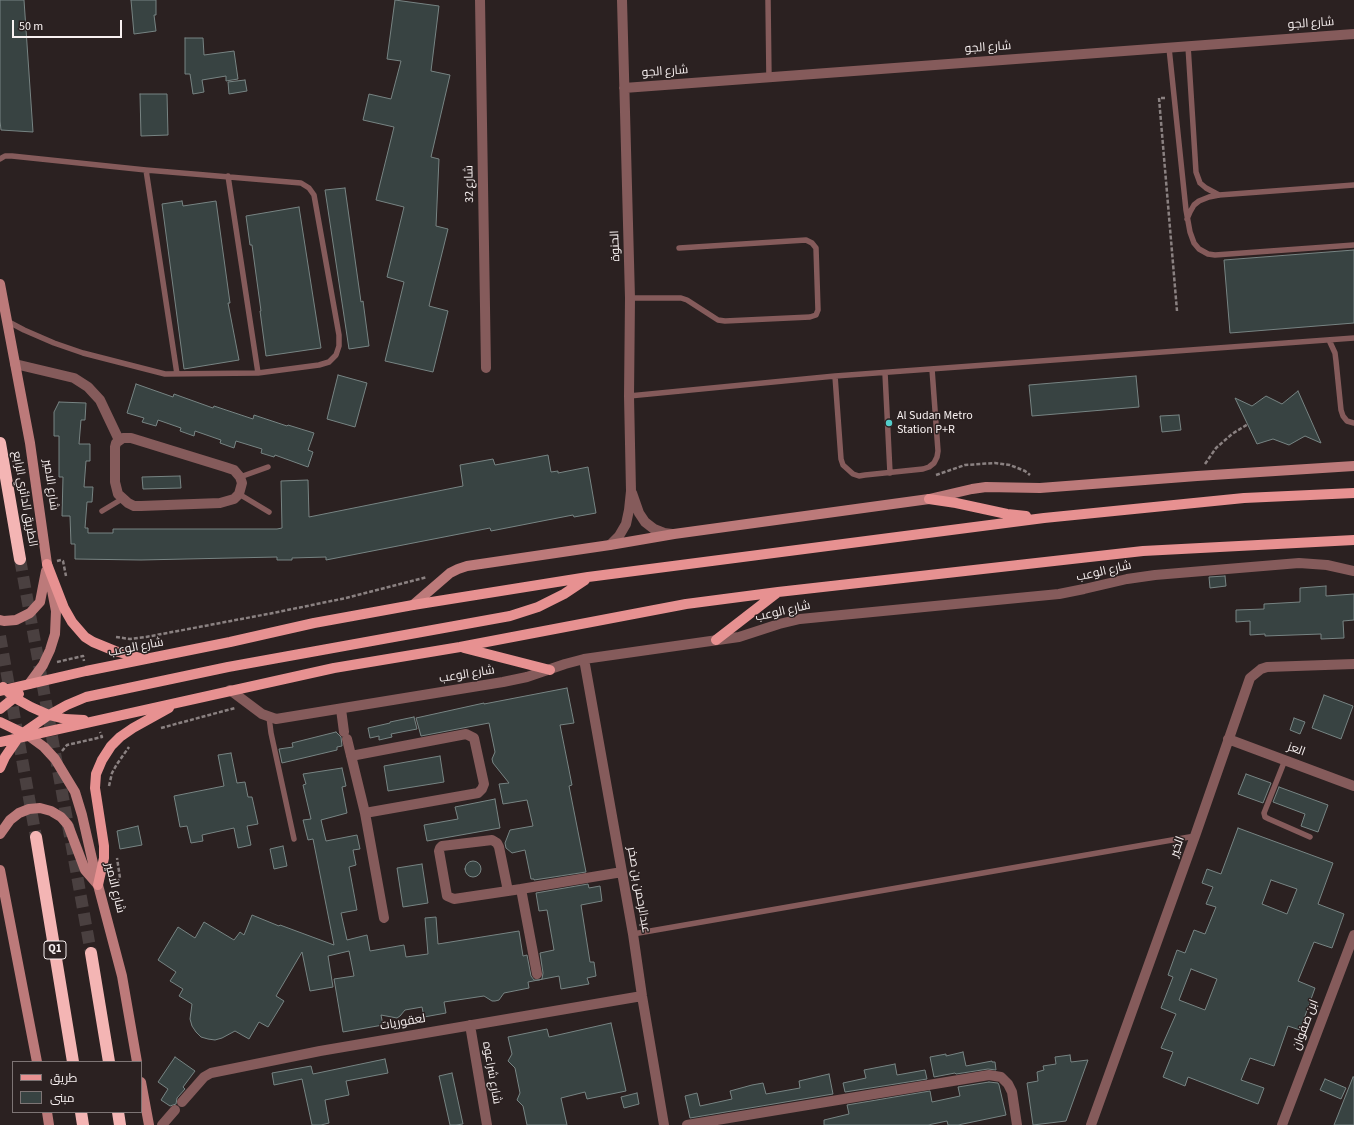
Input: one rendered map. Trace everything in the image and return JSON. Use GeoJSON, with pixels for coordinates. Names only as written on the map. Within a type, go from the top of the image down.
{"type":"FeatureCollection","features":[{"type":"Feature","properties":{"kind":"highway","name":"الطريق الدائري الرابع"},"geometry":{"type":"LineString","coordinates":[[0,443],[20,559]]}},
{"type":"Feature","properties":{"kind":"highway","name":"Q1"},"geometry":{"type":"LineString","coordinates":[[36,837],[73,1061]]}},
{"type":"Feature","properties":{"kind":"highway"},"geometry":{"type":"LineString","coordinates":[[91,953],[110,1061]]}},
{"type":"Feature","properties":{"kind":"highway"},"geometry":{"type":"LineString","coordinates":[[81,1113],[84,1125]]}},
{"type":"Feature","properties":{"kind":"highway"},"geometry":{"type":"LineString","coordinates":[[118,1113],[120,1125]]}},
{"type":"Feature","properties":{"kind":"main road","name":"شارع الامير"},"geometry":{"type":"LineString","coordinates":[[0,284],[30,443],[47,564],[56,612],[55,634],[43,665],[29,684]]}},
{"type":"Feature","properties":{"kind":"main road"},"geometry":{"type":"LineString","coordinates":[[413,605],[450,573],[467,566],[674,534],[929,500],[972,489],[986,487],[1040,488],[1354,466]]}},
{"type":"Feature","properties":{"kind":"main road","name":"شارع الوعب"},"geometry":{"type":"LineString","coordinates":[[2,688],[29,684],[86,671],[146,660],[314,623],[413,605],[588,577],[1044,518],[1244,498],[1354,493]]}},
{"type":"Feature","properties":{"kind":"main road"},"geometry":{"type":"LineString","coordinates":[[929,500],[943,500],[1007,514],[1044,518]]}},
{"type":"Feature","properties":{"kind":"main road","name":"شارع الوعب"},"geometry":{"type":"LineString","coordinates":[[0,742],[334,668],[460,647],[686,604],[778,592],[1143,551],[1354,540]]}},
{"type":"Feature","properties":{"kind":"main road"},"geometry":{"type":"LineString","coordinates":[[1326,542],[1354,546]]}},
{"type":"Feature","properties":{"kind":"main road"},"geometry":{"type":"LineString","coordinates":[[0,620],[16,620],[30,613],[40,602],[47,564]]}},
{"type":"Feature","properties":{"kind":"main road"},"geometry":{"type":"LineString","coordinates":[[47,564],[64,608],[72,622],[84,637],[115,651],[146,660]]}},
{"type":"Feature","properties":{"kind":"main road"},"geometry":{"type":"LineString","coordinates":[[0,768],[5,757],[36,722],[67,705],[80,700],[107,692],[228,667],[510,616],[538,607],[564,594],[588,577]]}},
{"type":"Feature","properties":{"kind":"main road"},"geometry":{"type":"LineString","coordinates":[[716,640],[778,592]]}},
{"type":"Feature","properties":{"kind":"main road"},"geometry":{"type":"LineString","coordinates":[[460,647],[550,670]]}},
{"type":"Feature","properties":{"kind":"main road"},"geometry":{"type":"LineString","coordinates":[[0,709],[15,698],[29,684]]}},
{"type":"Feature","properties":{"kind":"main road"},"geometry":{"type":"LineString","coordinates":[[2,688],[15,698],[49,715],[65,719],[100,720]]}},
{"type":"Feature","properties":{"kind":"main road"},"geometry":{"type":"LineString","coordinates":[[98,885],[104,858],[104,846],[95,788],[96,774],[102,760],[111,746],[120,737],[179,702]]}},
{"type":"Feature","properties":{"kind":"main road"},"geometry":{"type":"LineString","coordinates":[[0,722],[23,736]]}},
{"type":"Feature","properties":{"kind":"main road","name":"شارع الامير"},"geometry":{"type":"LineString","coordinates":[[23,736],[44,747],[55,758],[77,798],[122,976],[138,1061]]}},
{"type":"Feature","properties":{"kind":"main road"},"geometry":{"type":"LineString","coordinates":[[0,834],[10,820],[19,813],[30,809],[40,808],[61,816],[68,825],[85,870],[98,885]]}},
{"type":"Feature","properties":{"kind":"main road"},"geometry":{"type":"LineString","coordinates":[[0,870],[37,1061]]}},
{"type":"Feature","properties":{"kind":"main road"},"geometry":{"type":"LineString","coordinates":[[142,1087],[149,1125]]}},
{"type":"Feature","properties":{"kind":"main road"},"geometry":{"type":"LineString","coordinates":[[47,1113],[50,1125]]}},
{"type":"Feature","properties":{"kind":"street","name":"شارع 32"},"geometry":{"type":"LineString","coordinates":[[480,0],[486,368]]}},
{"type":"Feature","properties":{"kind":"street","name":"الحنوة"},"geometry":{"type":"LineString","coordinates":[[610,545],[619,536],[626,524],[632,491],[629,396],[630,298],[622,0]]}},
{"type":"Feature","properties":{"kind":"street","name":"شارع الجو"},"geometry":{"type":"LineString","coordinates":[[624,88],[1354,34]]}},
{"type":"Feature","properties":{"kind":"street"},"geometry":{"type":"LineString","coordinates":[[15,364],[74,378],[88,387],[100,400],[119,440]]}},
{"type":"Feature","properties":{"kind":"street"},"geometry":{"type":"LineString","coordinates":[[123,438],[131,438],[234,470],[240,477],[242,483],[239,494],[234,499],[220,503],[134,506],[122,499],[116,489],[114,451],[116,443],[119,440],[123,438]]}},
{"type":"Feature","properties":{"kind":"street","name":"الحنوة"},"geometry":{"type":"LineString","coordinates":[[632,491],[639,513],[645,522],[654,529],[664,533],[674,534]]}},
{"type":"Feature","properties":{"kind":"street","name":"شارع الوعب"},"geometry":{"type":"LineString","coordinates":[[269,717],[276,719],[503,682],[550,670],[564,664],[584,659],[739,637],[800,619],[1059,594],[1140,577],[1298,563],[1327,565],[1354,571]]}},
{"type":"Feature","properties":{"kind":"street","name":"عبدالرحمن بن صخر"},"geometry":{"type":"LineString","coordinates":[[584,659],[633,934],[664,1125]]}},
{"type":"Feature","properties":{"kind":"street","name":"الخير"},"geometry":{"type":"LineString","coordinates":[[1091,1125],[1250,678],[1261,669],[1267,667],[1354,664]]}},
{"type":"Feature","properties":{"kind":"street"},"geometry":{"type":"LineString","coordinates":[[230,690],[262,714],[269,717]]}},
{"type":"Feature","properties":{"kind":"street"},"geometry":{"type":"LineString","coordinates":[[341,709],[345,736],[365,814],[384,918]]}},
{"type":"Feature","properties":{"kind":"street"},"geometry":{"type":"LineString","coordinates":[[351,756],[466,734],[474,738],[484,784],[478,793],[365,814]]}},
{"type":"Feature","properties":{"kind":"street","name":"العز"},"geometry":{"type":"LineString","coordinates":[[1228,739],[1354,786]]}},
{"type":"Feature","properties":{"kind":"street"},"geometry":{"type":"LineString","coordinates":[[508,891],[497,842],[492,840],[442,846],[440,848],[439,851],[447,896],[454,899],[522,889],[622,872]]}},
{"type":"Feature","properties":{"kind":"street"},"geometry":{"type":"LineString","coordinates":[[522,889],[537,974]]}},
{"type":"Feature","properties":{"kind":"street","name":"ابن صفوان"},"geometry":{"type":"LineString","coordinates":[[1282,1125],[1354,935]]}},
{"type":"Feature","properties":{"kind":"street","name":"لعقوريات"},"geometry":{"type":"LineString","coordinates":[[182,1102],[204,1077],[211,1073],[327,1050],[642,996]]}},
{"type":"Feature","properties":{"kind":"street","name":"شارع شراعوه"},"geometry":{"type":"LineString","coordinates":[[470,1025],[487,1125]]}},
{"type":"Feature","properties":{"kind":"street"},"geometry":{"type":"LineString","coordinates":[[688,1125],[989,1075],[1001,1077],[1008,1084],[1012,1092],[1017,1125]]}},
{"type":"Feature","properties":{"kind":"street"},"geometry":{"type":"LineString","coordinates":[[162,1125],[175,1110]]}},
{"type":"Feature","properties":{"kind":"lane"},"geometry":{"type":"LineString","coordinates":[[768,0],[769,78]]}},
{"type":"Feature","properties":{"kind":"lane"},"geometry":{"type":"LineString","coordinates":[[1188,46],[1196,172],[1200,183],[1219,195]]}},
{"type":"Feature","properties":{"kind":"lane"},"geometry":{"type":"LineString","coordinates":[[1169,48],[1187,220],[1194,243],[1199,249],[1208,254],[1215,255],[1354,245]]}},
{"type":"Feature","properties":{"kind":"lane"},"geometry":{"type":"LineString","coordinates":[[0,159],[5,156],[12,156],[146,170],[300,183],[309,188],[314,195],[339,334],[339,346],[336,355],[329,362],[319,366],[258,373],[165,374],[83,353],[39,337],[6,320]]}},
{"type":"Feature","properties":{"kind":"lane"},"geometry":{"type":"LineString","coordinates":[[146,170],[177,374]]}},
{"type":"Feature","properties":{"kind":"lane"},"geometry":{"type":"LineString","coordinates":[[228,176],[258,373]]}},
{"type":"Feature","properties":{"kind":"lane"},"geometry":{"type":"LineString","coordinates":[[1187,220],[1190,212],[1199,201],[1209,197],[1354,185]]}},
{"type":"Feature","properties":{"kind":"lane"},"geometry":{"type":"LineString","coordinates":[[630,298],[682,298],[718,320],[725,321],[810,317],[816,315],[818,310],[816,248],[812,243],[806,240],[679,248]]}},
{"type":"Feature","properties":{"kind":"lane"},"geometry":{"type":"LineString","coordinates":[[629,396],[835,376],[1354,338]]}},
{"type":"Feature","properties":{"kind":"lane"},"geometry":{"type":"LineString","coordinates":[[1329,340],[1335,354],[1341,410],[1347,421],[1354,423]]}},
{"type":"Feature","properties":{"kind":"lane"},"geometry":{"type":"LineString","coordinates":[[835,376],[841,459],[843,465],[853,474],[859,476],[922,470],[934,463],[938,451],[932,369]]}},
{"type":"Feature","properties":{"kind":"lane"},"geometry":{"type":"LineString","coordinates":[[885,373],[890,473]]}},
{"type":"Feature","properties":{"kind":"lane"},"geometry":{"type":"LineString","coordinates":[[240,477],[268,467]]}},
{"type":"Feature","properties":{"kind":"lane"},"geometry":{"type":"LineString","coordinates":[[239,494],[269,512]]}},
{"type":"Feature","properties":{"kind":"lane"},"geometry":{"type":"LineString","coordinates":[[102,511],[122,499]]}},
{"type":"Feature","properties":{"kind":"lane"},"geometry":{"type":"LineString","coordinates":[[269,717],[271,733],[294,839]]}},
{"type":"Feature","properties":{"kind":"lane"},"geometry":{"type":"LineString","coordinates":[[1285,760],[1264,812],[1265,817],[1310,837]]}},
{"type":"Feature","properties":{"kind":"lane"},"geometry":{"type":"LineString","coordinates":[[633,934],[1195,836]]}},
{"type":"Feature","properties":{"kind":"path"},"geometry":{"type":"LineString","coordinates":[[1174,97],[1159,98],[1177,311]]}},
{"type":"Feature","properties":{"kind":"path"},"geometry":{"type":"LineString","coordinates":[[1197,476],[1216,448],[1232,434],[1248,424]]}},
{"type":"Feature","properties":{"kind":"path"},"geometry":{"type":"LineString","coordinates":[[922,470],[925,474],[933,476],[965,465],[995,463],[1010,465],[1024,471],[1033,478],[1040,488]]}},
{"type":"Feature","properties":{"kind":"path"},"geometry":{"type":"LineString","coordinates":[[47,564],[61,560],[63,561],[66,577]]}},
{"type":"Feature","properties":{"kind":"path"},"geometry":{"type":"LineString","coordinates":[[115,637],[130,639],[146,637],[266,614],[346,598],[430,576]]}},
{"type":"Feature","properties":{"kind":"path"},"geometry":{"type":"LineString","coordinates":[[156,729],[248,704]]}},
{"type":"Feature","properties":{"kind":"path"},"geometry":{"type":"LineString","coordinates":[[55,758],[67,745],[102,737],[100,720]]}},
{"type":"Feature","properties":{"kind":"path"},"geometry":{"type":"LineString","coordinates":[[108,792],[112,773],[116,764],[133,744]]}},
{"type":"Feature","properties":{"kind":"path"},"geometry":{"type":"LineString","coordinates":[[98,885],[118,881],[120,878],[116,853]]}},
{"type":"Feature","properties":{"kind":"building"},"geometry":{"type":"Polygon","coordinates":[[[0,0],[24,0],[33,132],[1,130],[0,0]]]}},
{"type":"Feature","properties":{"kind":"building"},"geometry":{"type":"Polygon","coordinates":[[[131,0],[156,0],[156,15],[154,15],[156,31],[134,34],[131,0]]]}},
{"type":"Feature","properties":{"kind":"building"},"geometry":{"type":"Polygon","coordinates":[[[395,0],[439,6],[431,71],[450,75],[431,157],[439,159],[436,226],[448,229],[429,306],[448,311],[433,372],[385,361],[404,282],[387,277],[404,207],[376,200],[394,127],[363,120],[369,94],[391,99],[401,61],[387,59],[395,0]]]}},
{"type":"Feature","properties":{"kind":"building"},"geometry":{"type":"Polygon","coordinates":[[[185,38],[203,38],[204,55],[234,51],[238,79],[226,81],[226,76],[202,80],[204,92],[193,94],[190,74],[185,74],[185,38]]]}},
{"type":"Feature","properties":{"kind":"building"},"geometry":{"type":"Polygon","coordinates":[[[245,80],[247,91],[229,94],[228,82],[245,80]]]}},
{"type":"Feature","properties":{"kind":"building"},"geometry":{"type":"Polygon","coordinates":[[[140,94],[167,94],[168,135],[141,136],[140,94]]]}},
{"type":"Feature","properties":{"kind":"building"},"geometry":{"type":"Polygon","coordinates":[[[345,188],[361,302],[363,301],[369,346],[349,349],[325,190],[345,188]]]}},
{"type":"Feature","properties":{"kind":"building"},"geometry":{"type":"Polygon","coordinates":[[[182,201],[183,206],[216,201],[230,303],[228,303],[239,360],[184,369],[162,204],[182,201]]]}},
{"type":"Feature","properties":{"kind":"building"},"geometry":{"type":"Polygon","coordinates":[[[299,207],[321,348],[266,356],[252,245],[250,245],[246,216],[299,207]]]}},
{"type":"Feature","properties":{"kind":"building"},"geometry":{"type":"Polygon","coordinates":[[[1354,250],[1354,323],[1230,333],[1224,260],[1354,250]]]}},
{"type":"Feature","properties":{"kind":"building"},"geometry":{"type":"Polygon","coordinates":[[[338,375],[367,383],[355,427],[327,419],[338,375]]]}},
{"type":"Feature","properties":{"kind":"building"},"geometry":{"type":"Polygon","coordinates":[[[1136,376],[1139,407],[1032,416],[1029,385],[1136,376]]]}},
{"type":"Feature","properties":{"kind":"building"},"geometry":{"type":"Polygon","coordinates":[[[136,384],[173,397],[174,394],[213,408],[214,406],[253,419],[254,415],[314,433],[308,450],[313,452],[308,467],[275,455],[274,457],[261,453],[262,449],[236,441],[234,448],[220,443],[221,440],[195,431],[194,436],[180,431],[181,428],[158,420],[156,426],[142,422],[144,418],[127,413],[136,384]]]}},
{"type":"Feature","properties":{"kind":"building"},"geometry":{"type":"Polygon","coordinates":[[[1298,391],[1321,443],[1305,436],[1289,445],[1273,439],[1257,444],[1235,398],[1252,406],[1266,396],[1282,404],[1298,391]]]}},
{"type":"Feature","properties":{"kind":"building"},"geometry":{"type":"Polygon","coordinates":[[[59,402],[86,403],[85,420],[81,420],[79,444],[90,444],[90,461],[86,461],[84,487],[93,487],[92,502],[87,502],[85,528],[88,528],[88,533],[113,533],[113,529],[277,529],[282,528],[281,481],[308,480],[309,517],[463,486],[460,465],[493,459],[495,465],[548,455],[551,472],[558,471],[558,473],[588,467],[596,513],[574,517],[573,515],[491,531],[490,528],[326,560],[326,557],[292,558],[292,560],[277,560],[277,557],[141,560],[75,559],[75,544],[71,544],[70,516],[62,516],[63,477],[59,477],[59,436],[54,436],[54,412],[59,402]]]}},
{"type":"Feature","properties":{"kind":"building"},"geometry":{"type":"Polygon","coordinates":[[[1179,415],[1181,430],[1162,432],[1160,416],[1179,415]]]}},
{"type":"Feature","properties":{"kind":"building"},"geometry":{"type":"Polygon","coordinates":[[[180,476],[181,488],[143,489],[142,477],[180,476]]]}},
{"type":"Feature","properties":{"kind":"building"},"geometry":{"type":"Polygon","coordinates":[[[1225,576],[1226,586],[1210,588],[1209,577],[1225,576]]]}},
{"type":"Feature","properties":{"kind":"building"},"geometry":{"type":"Polygon","coordinates":[[[1326,586],[1326,596],[1354,594],[1354,620],[1343,621],[1344,638],[1321,639],[1321,634],[1265,636],[1265,634],[1250,635],[1250,621],[1236,622],[1236,610],[1264,609],[1264,604],[1300,602],[1300,588],[1326,586]]]}},
{"type":"Feature","properties":{"kind":"building"},"geometry":{"type":"Polygon","coordinates":[[[567,688],[574,723],[560,725],[572,785],[569,786],[586,872],[534,880],[531,879],[525,850],[512,853],[506,848],[505,843],[510,830],[533,826],[527,800],[503,804],[499,784],[509,783],[493,763],[492,759],[495,752],[489,723],[421,736],[416,718],[484,703],[567,688]]]}},
{"type":"Feature","properties":{"kind":"building"},"geometry":{"type":"Polygon","coordinates":[[[1324,695],[1353,706],[1341,739],[1312,728],[1324,695]]]}},
{"type":"Feature","properties":{"kind":"building"},"geometry":{"type":"Polygon","coordinates":[[[414,717],[417,729],[391,734],[392,737],[379,740],[379,736],[370,738],[368,728],[414,717]]]}},
{"type":"Feature","properties":{"kind":"building"},"geometry":{"type":"Polygon","coordinates":[[[1294,718],[1305,722],[1300,734],[1290,730],[1294,718]]]}},
{"type":"Feature","properties":{"kind":"building"},"geometry":{"type":"Polygon","coordinates":[[[336,732],[341,737],[342,746],[337,747],[337,750],[282,763],[279,749],[293,747],[292,743],[336,732]]]}},
{"type":"Feature","properties":{"kind":"building"},"geometry":{"type":"Polygon","coordinates":[[[231,753],[237,783],[245,782],[248,797],[252,797],[258,824],[247,826],[251,845],[238,848],[234,828],[202,835],[203,841],[191,843],[187,826],[180,827],[174,796],[224,786],[218,755],[231,753]]]}},
{"type":"Feature","properties":{"kind":"building"},"geometry":{"type":"Polygon","coordinates":[[[440,756],[444,782],[388,791],[384,766],[440,756]]]}},
{"type":"Feature","properties":{"kind":"building"},"geometry":{"type":"Polygon","coordinates":[[[342,768],[346,786],[342,787],[347,813],[321,820],[326,841],[357,835],[360,849],[353,850],[356,865],[349,867],[357,910],[341,913],[347,940],[367,935],[370,951],[404,945],[406,957],[428,954],[425,918],[436,917],[438,944],[519,931],[523,956],[527,955],[531,976],[534,980],[538,980],[528,982],[529,988],[504,993],[499,1000],[492,1001],[484,996],[444,1002],[446,1013],[424,1017],[422,1007],[405,1010],[397,1018],[381,1015],[383,1025],[343,1032],[334,979],[354,976],[349,951],[328,956],[333,987],[310,991],[302,952],[276,996],[284,1001],[268,1027],[259,1022],[249,1039],[235,1031],[215,1040],[201,1037],[192,1026],[190,1019],[192,1004],[179,996],[183,989],[170,981],[176,972],[158,960],[178,927],[195,938],[204,922],[234,940],[240,932],[244,935],[252,915],[334,945],[313,839],[308,840],[303,820],[311,819],[303,785],[306,784],[303,774],[342,768]]]}},
{"type":"Feature","properties":{"kind":"building"},"geometry":{"type":"Polygon","coordinates":[[[1246,774],[1271,783],[1263,803],[1238,794],[1246,774]]]}},
{"type":"Feature","properties":{"kind":"building"},"geometry":{"type":"Polygon","coordinates":[[[1279,787],[1328,805],[1318,832],[1301,826],[1305,814],[1273,802],[1279,787]]]}},
{"type":"Feature","properties":{"kind":"building"},"geometry":{"type":"Polygon","coordinates":[[[495,799],[500,828],[427,841],[424,825],[458,819],[455,807],[495,799]]]}},
{"type":"Feature","properties":{"kind":"building"},"geometry":{"type":"Polygon","coordinates":[[[138,826],[142,845],[120,849],[117,831],[138,826]]]}},
{"type":"Feature","properties":{"kind":"building"},"geometry":{"type":"Polygon","coordinates":[[[1238,828],[1333,863],[1318,904],[1344,914],[1332,948],[1314,942],[1298,981],[1315,988],[1300,1030],[1288,1026],[1274,1066],[1250,1058],[1241,1080],[1264,1088],[1258,1104],[1188,1077],[1185,1086],[1163,1077],[1173,1052],[1161,1048],[1176,1014],[1161,1008],[1173,977],[1168,975],[1177,950],[1185,953],[1194,930],[1205,934],[1216,907],[1206,904],[1213,887],[1202,883],[1207,869],[1221,874],[1238,828]],[[1271,880],[1262,904],[1287,914],[1297,889],[1271,880]],[[1191,969],[1179,1000],[1205,1010],[1217,979],[1191,969]]]}},
{"type":"Feature","properties":{"kind":"building"},"geometry":{"type":"Polygon","coordinates":[[[283,846],[287,866],[274,869],[270,849],[283,846]]]}},
{"type":"Feature","properties":{"kind":"building"},"geometry":{"type":"Polygon","coordinates":[[[470,861],[476,861],[481,866],[479,875],[476,877],[470,877],[465,872],[465,866],[470,861]]]}},
{"type":"Feature","properties":{"kind":"building"},"geometry":{"type":"Polygon","coordinates":[[[422,864],[428,903],[403,907],[397,868],[422,864]]]}},
{"type":"Feature","properties":{"kind":"building"},"geometry":{"type":"Polygon","coordinates":[[[588,884],[589,888],[600,886],[602,901],[581,905],[590,962],[594,962],[596,976],[587,978],[589,984],[561,989],[559,976],[540,980],[542,979],[543,973],[540,953],[554,950],[547,910],[539,911],[536,893],[588,884]]]}},
{"type":"Feature","properties":{"kind":"building"},"geometry":{"type":"Polygon","coordinates":[[[611,1023],[626,1091],[587,1099],[585,1092],[561,1098],[567,1125],[527,1125],[523,1106],[517,1100],[520,1093],[515,1068],[508,1061],[512,1054],[508,1037],[547,1029],[549,1037],[611,1023]]]}},
{"type":"Feature","properties":{"kind":"building"},"geometry":{"type":"Polygon","coordinates":[[[963,1052],[966,1066],[992,1061],[995,1062],[996,1070],[988,1069],[934,1077],[930,1057],[946,1054],[946,1056],[963,1052]]]}},
{"type":"Feature","properties":{"kind":"building"},"geometry":{"type":"Polygon","coordinates":[[[1070,1055],[1071,1062],[1088,1060],[1066,1121],[1033,1125],[1027,1083],[1038,1081],[1037,1072],[1044,1070],[1043,1066],[1056,1064],[1055,1057],[1070,1055]]]}},
{"type":"Feature","properties":{"kind":"building"},"geometry":{"type":"Polygon","coordinates":[[[175,1057],[195,1071],[183,1087],[185,1089],[177,1098],[176,1104],[170,1106],[161,1100],[168,1089],[158,1082],[175,1057]]]}},
{"type":"Feature","properties":{"kind":"building"},"geometry":{"type":"Polygon","coordinates":[[[385,1059],[388,1073],[346,1081],[349,1095],[325,1100],[329,1123],[321,1125],[312,1125],[302,1079],[274,1085],[272,1073],[311,1066],[313,1074],[385,1059]]]}},
{"type":"Feature","properties":{"kind":"building"},"geometry":{"type":"Polygon","coordinates":[[[895,1064],[897,1075],[925,1070],[927,1079],[845,1092],[843,1083],[866,1078],[864,1070],[895,1064]]]}},
{"type":"Feature","properties":{"kind":"building"},"geometry":{"type":"Polygon","coordinates":[[[452,1073],[463,1124],[450,1125],[439,1076],[452,1073]]]}},
{"type":"Feature","properties":{"kind":"building"},"geometry":{"type":"Polygon","coordinates":[[[829,1074],[833,1094],[690,1118],[685,1096],[697,1093],[700,1106],[732,1099],[730,1091],[752,1085],[763,1083],[766,1094],[800,1088],[799,1081],[829,1074]]]}},
{"type":"Feature","properties":{"kind":"building"},"geometry":{"type":"Polygon","coordinates":[[[1353,1077],[1354,1125],[1334,1125],[1353,1077]]]}},
{"type":"Feature","properties":{"kind":"building"},"geometry":{"type":"Polygon","coordinates":[[[1325,1079],[1346,1088],[1341,1099],[1320,1090],[1325,1079]]]}},
{"type":"Feature","properties":{"kind":"building"},"geometry":{"type":"Polygon","coordinates":[[[989,1082],[998,1083],[1006,1115],[958,1125],[948,1125],[947,1121],[928,1125],[824,1125],[824,1120],[849,1114],[847,1105],[930,1091],[932,1102],[960,1096],[958,1087],[989,1082]]]}},
{"type":"Feature","properties":{"kind":"building"},"geometry":{"type":"Polygon","coordinates":[[[637,1093],[639,1104],[624,1108],[621,1097],[637,1093]]]}},
{"type":"Feature","properties":{"kind":"tunnel"},"geometry":{"type":"LineString","coordinates":[[20,559],[91,953]]}},
{"type":"Feature","properties":{"kind":"tunnel"},"geometry":{"type":"LineString","coordinates":[[0,636],[36,837]]}},
{"type":"Feature","properties":{"kind":"place","name":"Al Sudan Metro Station P+R"},"geometry":{"type":"Point","coordinates":[889,423]}}]}
